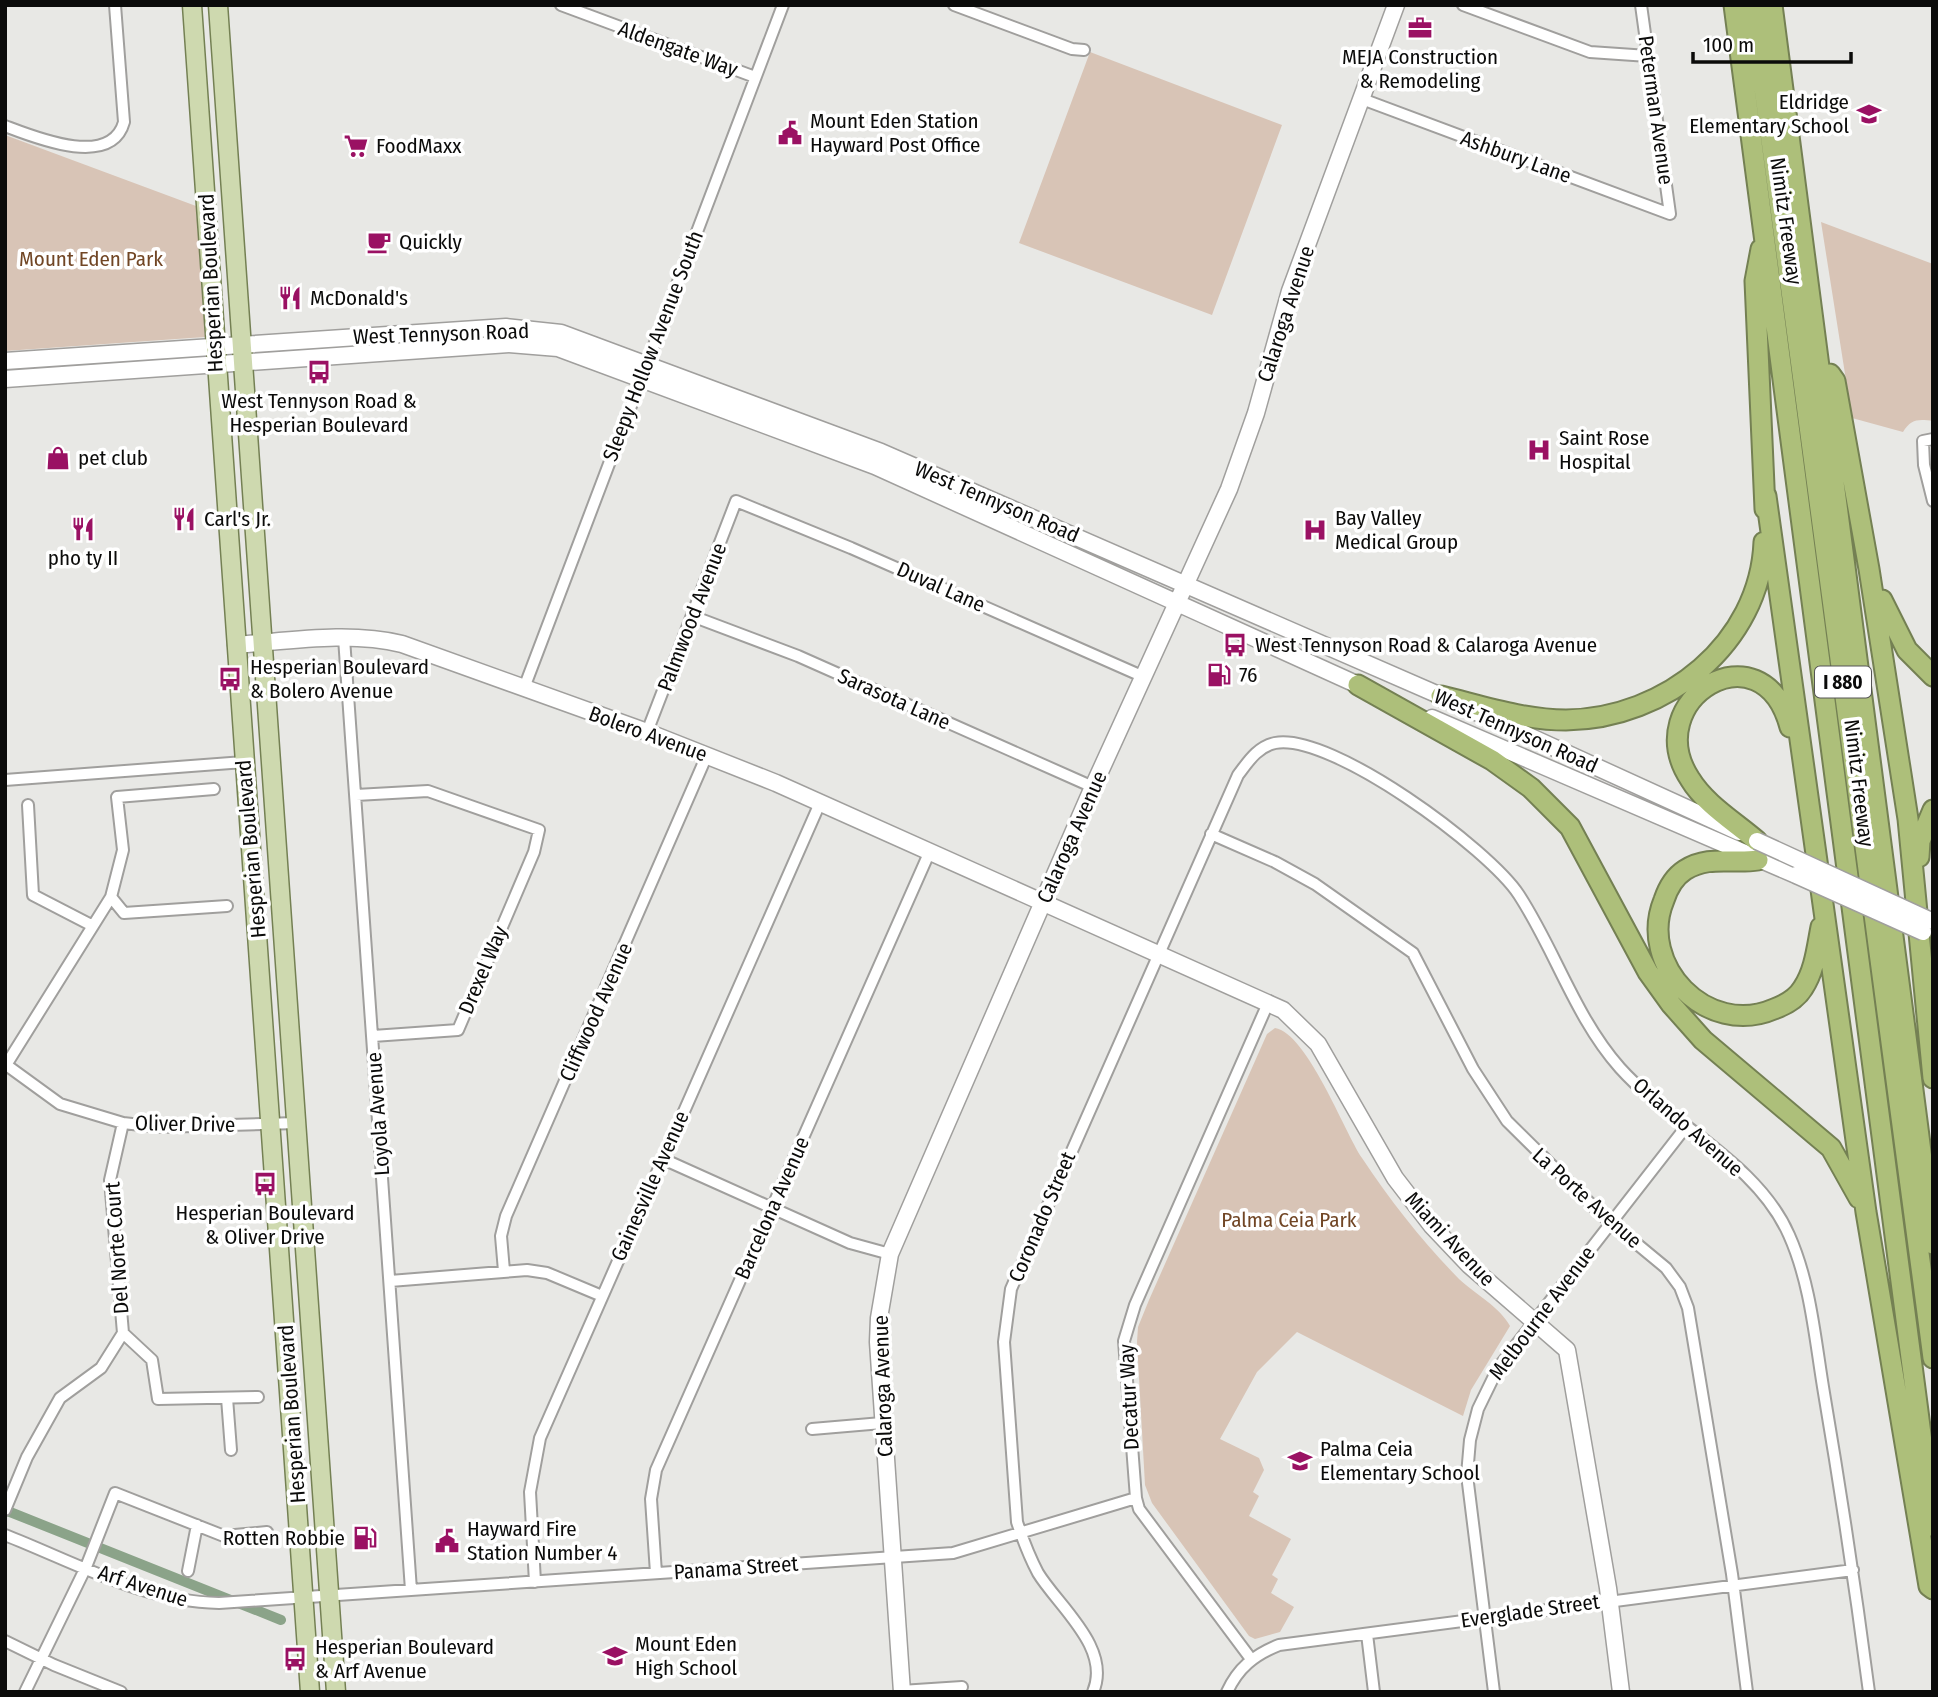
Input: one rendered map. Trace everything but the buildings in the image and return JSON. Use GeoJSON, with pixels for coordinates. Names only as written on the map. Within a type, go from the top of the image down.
{"type":"FeatureCollection","features":[{"type":"Feature","properties":{"kind":"highway","name":"Nimitz Freeway"},"geometry":{"type":"LineString","coordinates":[[1734,5],[1933,1524]]}},
{"type":"Feature","properties":{"kind":"highway","name":"I 880"},"geometry":{"type":"LineString","coordinates":[[1754,5],[1933,1359]]}},
{"type":"Feature","properties":{"kind":"highway","name":"Nimitz Freeway"},"geometry":{"type":"LineString","coordinates":[[1772,5],[1933,1244]]}},
{"type":"Feature","properties":{"kind":"highway"},"geometry":{"type":"LineString","coordinates":[[1764,231],[1755,281],[1766,496],[1866,1212],[1929,1586],[1933,1589]]}},
{"type":"Feature","properties":{"kind":"highway"},"geometry":{"type":"LineString","coordinates":[[1820,359],[1835,381],[1869,569],[1927,925]]}},
{"type":"Feature","properties":{"kind":"highway"},"geometry":{"type":"LineString","coordinates":[[1441,696],[1528,717],[1569,720],[1626,710],[1679,684],[1701,669],[1723,646],[1740,627],[1749,610],[1763,567],[1766,496]]}},
{"type":"Feature","properties":{"kind":"highway"},"geometry":{"type":"LineString","coordinates":[[1869,569],[1891,623],[1907,650],[1933,676]]}},
{"type":"Feature","properties":{"kind":"highway"},"geometry":{"type":"LineString","coordinates":[[1757,850],[1690,780],[1679,756],[1677,732],[1681,715],[1698,691],[1719,680],[1741,676],[1770,688],[1786,711],[1808,797]]}},
{"type":"Feature","properties":{"kind":"highway"},"geometry":{"type":"LineString","coordinates":[[1358,685],[1492,760],[1531,788],[1570,827],[1648,972],[1671,1004],[1703,1040],[1831,1148],[1866,1212]]}},
{"type":"Feature","properties":{"kind":"highway"},"geometry":{"type":"LineString","coordinates":[[1933,810],[1920,841],[1927,925],[1925,1018],[1933,1078]]}},
{"type":"Feature","properties":{"kind":"highway"},"geometry":{"type":"LineString","coordinates":[[1757,850],[1708,861],[1685,870],[1670,885],[1658,913],[1659,945],[1674,981],[1685,993],[1704,1006],[1734,1015],[1763,1014],[1781,1006],[1803,989],[1809,976],[1824,915]]}},
{"type":"Feature","properties":{"kind":"highway"},"geometry":{"type":"LineString","coordinates":[[1925,1018],[1933,1048]]}},
{"type":"Feature","properties":{"kind":"main road","name":"Hesperian Boulevard"},"geometry":{"type":"LineString","coordinates":[[192,5],[215,364],[272,1124],[310,1692]]}},
{"type":"Feature","properties":{"kind":"main road","name":"Hesperian Boulevard"},"geometry":{"type":"LineString","coordinates":[[218,5],[336,1692]]}},
{"type":"Feature","properties":{"kind":"main road","name":"Calaroga Avenue"},"geometry":{"type":"LineString","coordinates":[[902,1691],[882,1423],[879,1318],[890,1254],[1093,787],[1244,452],[1287,301],[1396,5]]}},
{"type":"Feature","properties":{"kind":"main road","name":"West Tennyson Road"},"geometry":{"type":"LineString","coordinates":[[5,361],[513,327],[561,333],[644,371],[875,466],[1358,685],[1757,850],[1927,925]]}},
{"type":"Feature","properties":{"kind":"main road","name":"West Tennyson Road"},"geometry":{"type":"LineString","coordinates":[[5,379],[509,344],[558,348],[644,371],[881,452],[1441,696],[1757,850],[1796,875],[1927,925]]}},
{"type":"Feature","properties":{"kind":"main road","name":"Bolero Avenue"},"geometry":{"type":"LineString","coordinates":[[236,645],[344,638],[377,638],[402,644],[707,755],[1044,901]]}},
{"type":"Feature","properties":{"kind":"main road","name":"Miami Avenue"},"geometry":{"type":"LineString","coordinates":[[1044,901],[1269,1001],[1302,1026],[1318,1044],[1395,1178],[1432,1226],[1469,1265],[1559,1340],[1571,1360],[1621,1692]]}},
{"type":"Feature","properties":{"kind":"street"},"geometry":{"type":"LineString","coordinates":[[5,126],[56,143],[88,147],[112,139],[122,129],[124,122],[115,5]]}},
{"type":"Feature","properties":{"kind":"street","name":"Aldengate Way"},"geometry":{"type":"LineString","coordinates":[[561,5],[755,78]]}},
{"type":"Feature","properties":{"kind":"street","name":"Sleepy Hollow Avenue South"},"geometry":{"type":"LineString","coordinates":[[524,688],[783,5]]}},
{"type":"Feature","properties":{"kind":"street"},"geometry":{"type":"LineString","coordinates":[[954,5],[1084,50]]}},
{"type":"Feature","properties":{"kind":"street"},"geometry":{"type":"LineString","coordinates":[[984,17],[988,5]]}},
{"type":"Feature","properties":{"kind":"street"},"geometry":{"type":"LineString","coordinates":[[1463,5],[1590,52],[1648,56]]}},
{"type":"Feature","properties":{"kind":"street","name":"Peterman Avenue"},"geometry":{"type":"LineString","coordinates":[[1641,5],[1670,214]]}},
{"type":"Feature","properties":{"kind":"street","name":"Ashbury Lane"},"geometry":{"type":"LineString","coordinates":[[1362,99],[1670,214]]}},
{"type":"Feature","properties":{"kind":"street"},"geometry":{"type":"LineString","coordinates":[[1928,440],[1924,465],[1933,500]]}},
{"type":"Feature","properties":{"kind":"street","name":"Palmwood Avenue"},"geometry":{"type":"LineString","coordinates":[[647,732],[736,501]]}},
{"type":"Feature","properties":{"kind":"street","name":"Duval Lane"},"geometry":{"type":"LineString","coordinates":[[736,501],[851,548],[1144,677]]}},
{"type":"Feature","properties":{"kind":"street","name":"Sarasota Lane"},"geometry":{"type":"LineString","coordinates":[[692,616],[798,656],[1093,787]]}},
{"type":"Feature","properties":{"kind":"street","name":"Loyola Avenue"},"geometry":{"type":"LineString","coordinates":[[344,638],[411,1590]]}},
{"type":"Feature","properties":{"kind":"street","name":"Orlando Avenue"},"geometry":{"type":"LineString","coordinates":[[1251,757],[1273,744],[1288,743],[1327,752],[1367,774],[1463,838],[1497,867],[1519,895],[1598,1040],[1643,1092],[1756,1186],[1787,1230],[1803,1268],[1853,1570],[1869,1692]]}},
{"type":"Feature","properties":{"kind":"street","name":"Cliffwood Avenue"},"geometry":{"type":"LineString","coordinates":[[504,1271],[501,1236],[506,1216],[707,755]]}},
{"type":"Feature","properties":{"kind":"street","name":"Coronado Street"},"geometry":{"type":"LineString","coordinates":[[1093,1692],[1097,1669],[1094,1653],[1039,1574],[1021,1533],[1014,1502],[1004,1342],[1010,1289],[1211,834],[1238,775],[1251,757]]}},
{"type":"Feature","properties":{"kind":"street"},"geometry":{"type":"LineString","coordinates":[[5,780],[244,762]]}},
{"type":"Feature","properties":{"kind":"street"},"geometry":{"type":"LineString","coordinates":[[6,1065],[111,897],[123,850],[117,797],[214,789]]}},
{"type":"Feature","properties":{"kind":"street","name":"Drexel Way"},"geometry":{"type":"LineString","coordinates":[[356,795],[428,791],[539,830],[534,852],[458,1030],[373,1036]]}},
{"type":"Feature","properties":{"kind":"street","name":"Gainesville Avenue"},"geometry":{"type":"LineString","coordinates":[[535,1582],[530,1492],[537,1449],[820,803]]}},
{"type":"Feature","properties":{"kind":"street"},"geometry":{"type":"LineString","coordinates":[[28,805],[33,895],[93,926]]}},
{"type":"Feature","properties":{"kind":"street","name":"La Porte Avenue"},"geometry":{"type":"LineString","coordinates":[[1211,834],[1275,862],[1315,884],[1413,953],[1473,1069],[1507,1121],[1526,1143],[1611,1222],[1666,1268],[1681,1287],[1688,1308],[1733,1585],[1747,1692]]}},
{"type":"Feature","properties":{"kind":"street","name":"Barcelona Avenue"},"geometry":{"type":"LineString","coordinates":[[656,1573],[651,1499],[656,1470],[930,851]]}},
{"type":"Feature","properties":{"kind":"street"},"geometry":{"type":"LineString","coordinates":[[111,897],[124,913],[227,906]]}},
{"type":"Feature","properties":{"kind":"street","name":"Decatur Way"},"geometry":{"type":"LineString","coordinates":[[1251,1660],[1139,1509],[1125,1359],[1128,1322],[1269,1001]]}},
{"type":"Feature","properties":{"kind":"street","name":"Oliver Drive"},"geometry":{"type":"LineString","coordinates":[[6,1065],[60,1104],[123,1123],[159,1127],[297,1123]]}},
{"type":"Feature","properties":{"kind":"street","name":"Del Norte Court"},"geometry":{"type":"LineString","coordinates":[[123,1123],[110,1180],[123,1334]]}},
{"type":"Feature","properties":{"kind":"street","name":"Melbourne Avenue"},"geometry":{"type":"LineString","coordinates":[[1494,1692],[1467,1475],[1470,1440],[1487,1388],[1533,1320],[1685,1128]]}},
{"type":"Feature","properties":{"kind":"street"},"geometry":{"type":"LineString","coordinates":[[663,1159],[850,1243],[890,1254]]}},
{"type":"Feature","properties":{"kind":"street"},"geometry":{"type":"LineString","coordinates":[[390,1281],[504,1271],[547,1273],[602,1296]]}},
{"type":"Feature","properties":{"kind":"street"},"geometry":{"type":"LineString","coordinates":[[5,1510],[27,1457],[60,1398],[101,1368],[123,1334],[152,1360],[158,1399],[258,1397]]}},
{"type":"Feature","properties":{"kind":"street"},"geometry":{"type":"LineString","coordinates":[[227,1398],[231,1450]]}},
{"type":"Feature","properties":{"kind":"street"},"geometry":{"type":"LineString","coordinates":[[812,1429],[882,1423]]}},
{"type":"Feature","properties":{"kind":"street"},"geometry":{"type":"LineString","coordinates":[[25,1692],[86,1567],[115,1493],[224,1536],[267,1532]]}},
{"type":"Feature","properties":{"kind":"street","name":"Panama Street"},"geometry":{"type":"LineString","coordinates":[[330,1595],[953,1553],[1136,1498]]}},
{"type":"Feature","properties":{"kind":"street"},"geometry":{"type":"LineString","coordinates":[[188,1571],[197,1525]]}},
{"type":"Feature","properties":{"kind":"street","name":"Arf Avenue"},"geometry":{"type":"LineString","coordinates":[[5,1535],[153,1593],[195,1603],[330,1595]]}},
{"type":"Feature","properties":{"kind":"street","name":"Everglade Street"},"geometry":{"type":"LineString","coordinates":[[1227,1692],[1233,1678],[1251,1660],[1279,1645],[1853,1570]]}},
{"type":"Feature","properties":{"kind":"street"},"geometry":{"type":"LineString","coordinates":[[1367,1634],[1374,1692]]}},
{"type":"Feature","properties":{"kind":"street"},"geometry":{"type":"LineString","coordinates":[[5,1641],[121,1692]]}},
{"type":"Feature","properties":{"kind":"street"},"geometry":{"type":"LineString","coordinates":[[902,1691],[962,1687]]}},
{"type":"Feature","properties":{"kind":"green space"},"geometry":{"type":"Polygon","coordinates":[[[1090,52],[1282,125],[1212,315],[1019,243],[1090,52]]]}},
{"type":"Feature","properties":{"kind":"green space","name":"Mount Eden Park"},"geometry":{"type":"Polygon","coordinates":[[[5,135],[196,206],[205,337],[5,351],[5,135]]]}},
{"type":"Feature","properties":{"kind":"green space"},"geometry":{"type":"Polygon","coordinates":[[[1821,222],[1933,264],[1933,421],[1915,421],[1903,432],[1852,418],[1821,222]]]}},
{"type":"Feature","properties":{"kind":"green space","name":"Palma Ceia Park"},"geometry":{"type":"Polygon","coordinates":[[[1275,1028],[1287,1034],[1312,1064],[1354,1145],[1408,1221],[1459,1279],[1494,1307],[1510,1326],[1471,1390],[1463,1416],[1297,1332],[1257,1372],[1220,1439],[1259,1458],[1264,1470],[1253,1492],[1259,1496],[1249,1516],[1291,1539],[1272,1575],[1278,1579],[1271,1593],[1294,1607],[1280,1632],[1255,1639],[1249,1636],[1152,1503],[1145,1485],[1137,1342],[1138,1327],[1149,1300],[1267,1034],[1275,1028]]]}},
{"type":"Feature","properties":{"kind":"waterway"},"geometry":{"type":"LineString","coordinates":[[5,1510],[281,1620]]}},
{"type":"Feature","properties":{"kind":"place","name":"MEJA Construction & Remodeling"},"geometry":{"type":"Point","coordinates":[1420,28]}},
{"type":"Feature","properties":{"kind":"place","name":"Eldridge Elementary School"},"geometry":{"type":"Point","coordinates":[1869,114]}},
{"type":"Feature","properties":{"kind":"place","name":"Mount Eden Station Hayward Post Office"},"geometry":{"type":"Point","coordinates":[790,133]}},
{"type":"Feature","properties":{"kind":"place","name":"FoodMaxx"},"geometry":{"type":"Point","coordinates":[356,146]}},
{"type":"Feature","properties":{"kind":"place","name":"Quickly"},"geometry":{"type":"Point","coordinates":[379,242]}},
{"type":"Feature","properties":{"kind":"place","name":"McDonald's"},"geometry":{"type":"Point","coordinates":[290,298]}},
{"type":"Feature","properties":{"kind":"place","name":"West Tennyson Road & Hesperian Boulevard"},"geometry":{"type":"Point","coordinates":[319,372]}},
{"type":"Feature","properties":{"kind":"place","name":"Saint Rose Hospital"},"geometry":{"type":"Point","coordinates":[1539,450]}},
{"type":"Feature","properties":{"kind":"place","name":"pet club"},"geometry":{"type":"Point","coordinates":[58,458]}},
{"type":"Feature","properties":{"kind":"place","name":"Carl's Jr."},"geometry":{"type":"Point","coordinates":[184,519]}},
{"type":"Feature","properties":{"kind":"place","name":"pho ty II"},"geometry":{"type":"Point","coordinates":[83,529]}},
{"type":"Feature","properties":{"kind":"place","name":"Bay Valley Medical Group"},"geometry":{"type":"Point","coordinates":[1315,530]}},
{"type":"Feature","properties":{"kind":"place","name":"West Tennyson Road & Calaroga Avenue"},"geometry":{"type":"Point","coordinates":[1235,645]}},
{"type":"Feature","properties":{"kind":"place","name":"76"},"geometry":{"type":"Point","coordinates":[1219,675]}},
{"type":"Feature","properties":{"kind":"place","name":"Hesperian Boulevard & Bolero Avenue"},"geometry":{"type":"Point","coordinates":[230,679]}},
{"type":"Feature","properties":{"kind":"place","name":"Hesperian Boulevard & Oliver Drive"},"geometry":{"type":"Point","coordinates":[265,1184]}},
{"type":"Feature","properties":{"kind":"place","name":"Palma Ceia Elementary School"},"geometry":{"type":"Point","coordinates":[1300,1461]}},
{"type":"Feature","properties":{"kind":"place","name":"Rotten Robbie"},"geometry":{"type":"Point","coordinates":[365,1538]}},
{"type":"Feature","properties":{"kind":"place","name":"Hayward Fire Station Number 4"},"geometry":{"type":"Point","coordinates":[447,1541]}},
{"type":"Feature","properties":{"kind":"place","name":"Mount Eden High School"},"geometry":{"type":"Point","coordinates":[615,1656]}},
{"type":"Feature","properties":{"kind":"place","name":"Hesperian Boulevard & Arf Avenue"},"geometry":{"type":"Point","coordinates":[295,1659]}}]}
